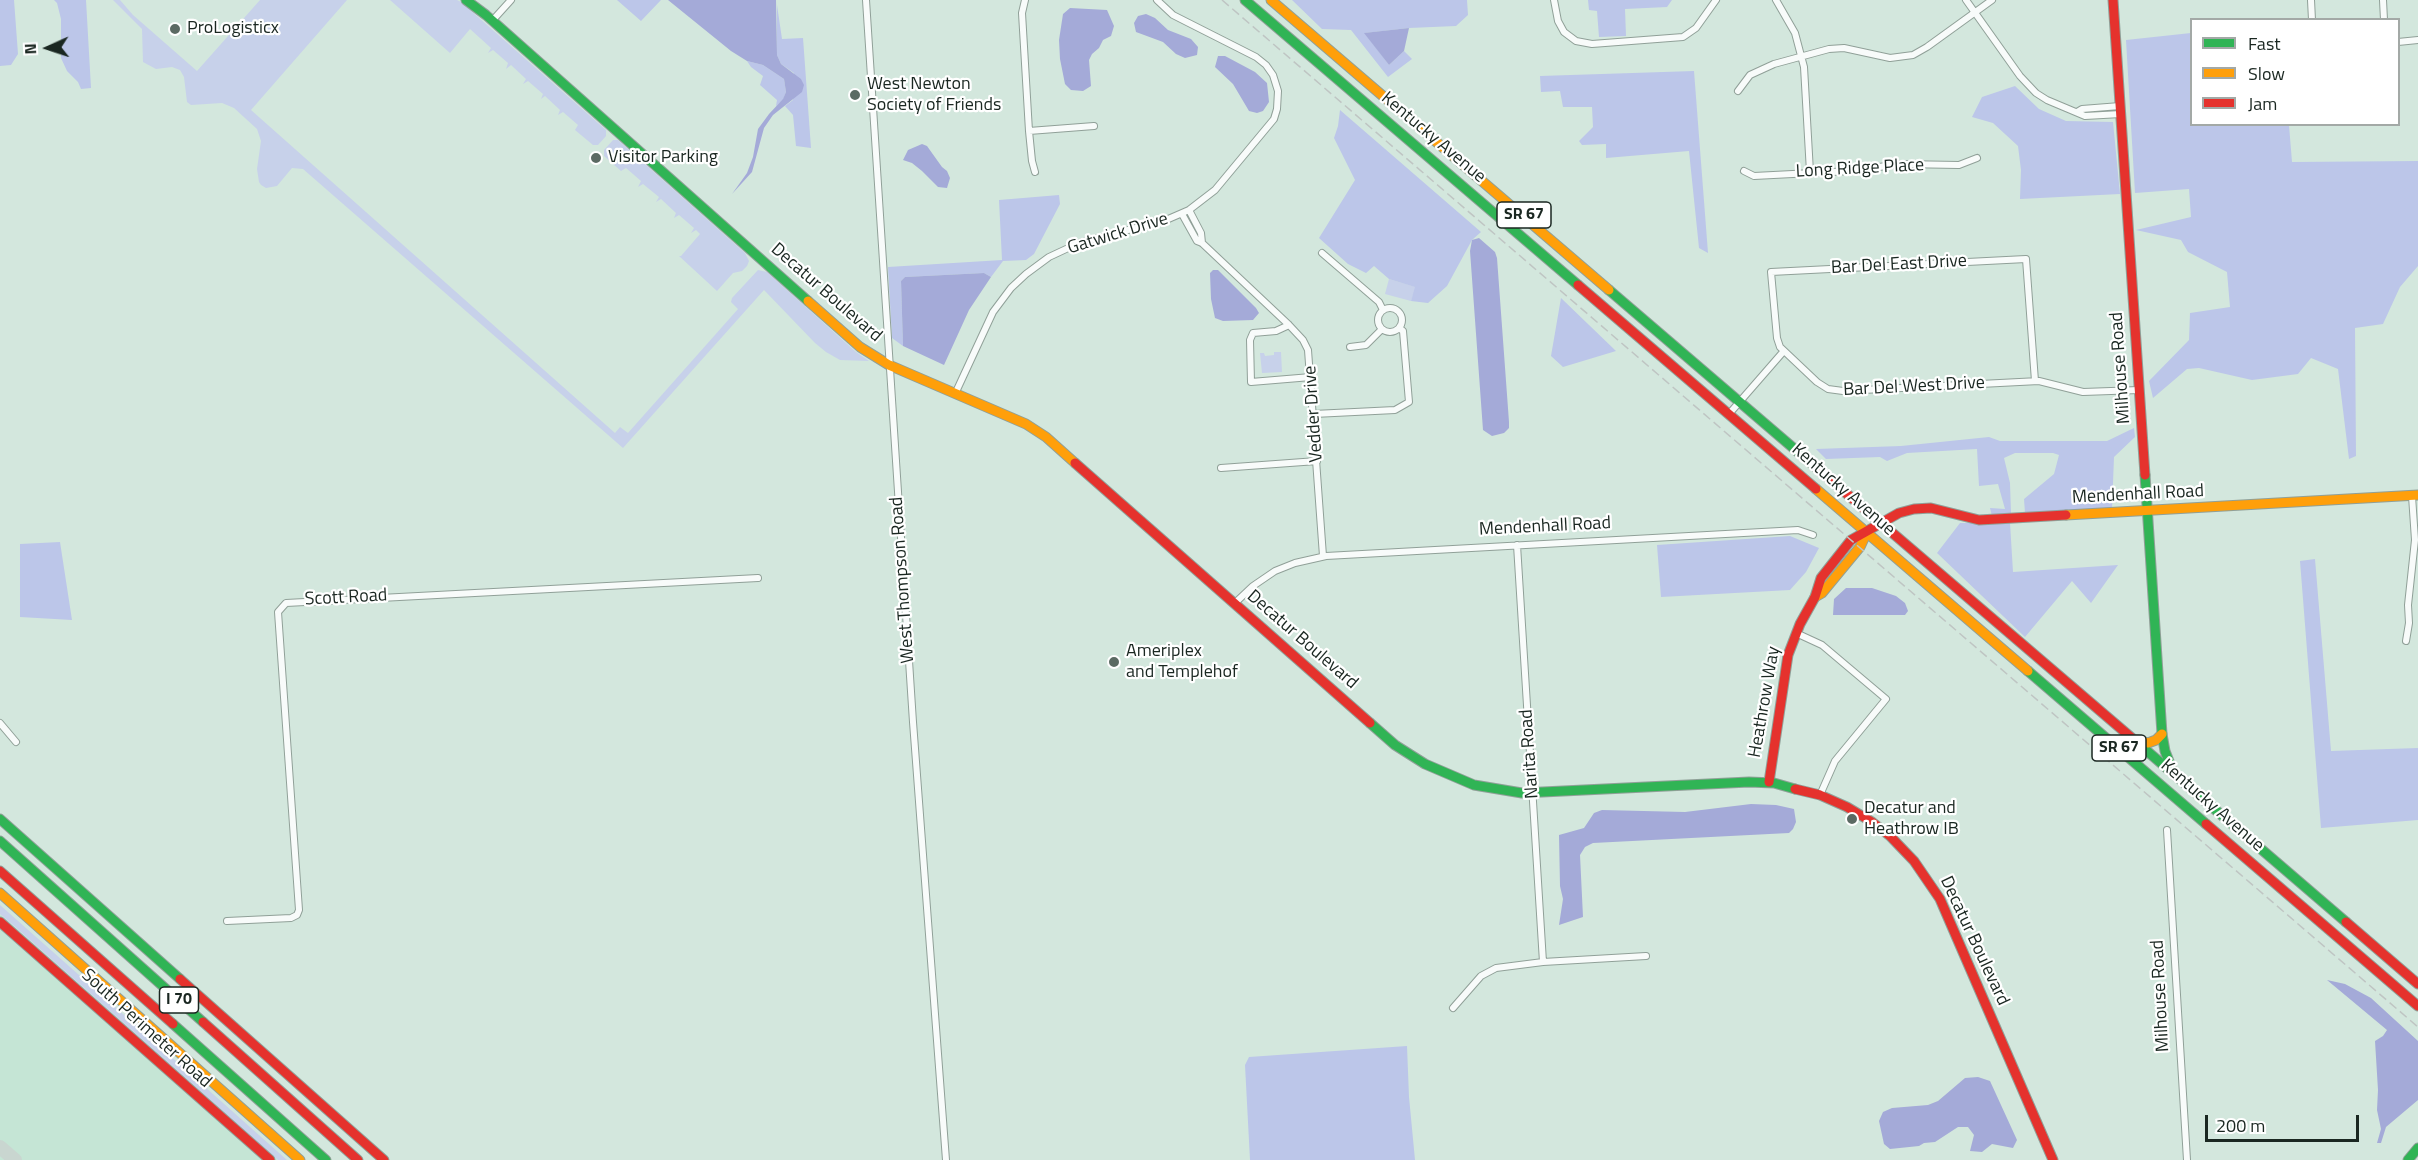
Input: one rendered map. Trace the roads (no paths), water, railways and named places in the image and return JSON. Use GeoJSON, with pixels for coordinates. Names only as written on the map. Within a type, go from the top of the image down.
{"type":"FeatureCollection","features":[{"type":"Feature","properties":{"kind":"main road","name":"Decatur Boulevard"},"geometry":{"type":"LineString","coordinates":[[466,0],[849,338],[889,365],[1026,424],[1051,440],[1411,756],[1439,772],[1474,785],[1532,793],[1769,782],[1820,795],[1847,807],[1881,829],[1907,852],[1928,879],[1945,909],[2053,1160]]}},
{"type":"Feature","properties":{"kind":"main road","name":"Kentucky Avenue"},"geometry":{"type":"LineString","coordinates":[[1245,0],[2418,1006]]}},
{"type":"Feature","properties":{"kind":"main road","name":"Kentucky Avenue"},"geometry":{"type":"LineString","coordinates":[[1271,0],[2418,984]]}},
{"type":"Feature","properties":{"kind":"main road","name":"Milhouse Road"},"geometry":{"type":"LineString","coordinates":[[2113,0],[2162,734],[2168,760],[2174,773]]}},
{"type":"Feature","properties":{"kind":"main road","name":"Mendenhall Road"},"geometry":{"type":"LineString","coordinates":[[1867,532],[1899,513],[1914,509],[1931,508],[1978,520],[2415,495]]}},
{"type":"Feature","properties":{"kind":"main road","name":"Heathrow Way"},"geometry":{"type":"LineString","coordinates":[[1769,782],[1783,675],[1796,633],[1815,597],[1822,592],[1860,547],[1867,532]]}},
{"type":"Feature","properties":{"kind":"main road"},"geometry":{"type":"LineString","coordinates":[[2133,738],[2148,743],[2156,740],[2162,734]]}},
{"type":"Feature","properties":{"kind":"main road"},"geometry":{"type":"LineString","coordinates":[[0,819],[384,1160]]}},
{"type":"Feature","properties":{"kind":"main road","name":"I 70"},"geometry":{"type":"LineString","coordinates":[[0,841],[358,1160]]}},
{"type":"Feature","properties":{"kind":"main road","name":"I 70"},"geometry":{"type":"LineString","coordinates":[[0,871],[326,1160]]}},
{"type":"Feature","properties":{"kind":"main road"},"geometry":{"type":"LineString","coordinates":[[0,893],[300,1160]]}},
{"type":"Feature","properties":{"kind":"main road","name":"South Perimeter Road"},"geometry":{"type":"LineString","coordinates":[[0,922],[270,1160]]}},
{"type":"Feature","properties":{"kind":"main road"},"geometry":{"type":"LineString","coordinates":[[2408,1160],[2418,1148]]}},
{"type":"Feature","properties":{"kind":"street"},"geometry":{"type":"LineString","coordinates":[[492,21],[511,0]]}},
{"type":"Feature","properties":{"kind":"street","name":"West Thompson Road"},"geometry":{"type":"LineString","coordinates":[[866,0],[913,722],[946,1160]]}},
{"type":"Feature","properties":{"kind":"street"},"geometry":{"type":"LineString","coordinates":[[1025,0],[1022,13],[1029,131],[1035,172]]}},
{"type":"Feature","properties":{"kind":"street","name":"Gatwick Drive"},"geometry":{"type":"LineString","coordinates":[[955,394],[993,312],[1011,288],[1034,267],[1058,252],[1079,243],[1159,222],[1185,212],[1215,190],[1270,124],[1277,109],[1278,91],[1273,75],[1259,59],[1173,15],[1157,0]]}},
{"type":"Feature","properties":{"kind":"street"},"geometry":{"type":"LineString","coordinates":[[1554,0],[1556,16],[1562,28],[1570,37],[1586,44],[1677,39],[1695,29],[1716,0]]}},
{"type":"Feature","properties":{"kind":"street"},"geometry":{"type":"LineString","coordinates":[[1776,0],[1795,33],[1802,55],[1810,172]]}},
{"type":"Feature","properties":{"kind":"street"},"geometry":{"type":"LineString","coordinates":[[1966,0],[2028,85],[2047,100],[2077,112],[2082,109],[2121,110]]}},
{"type":"Feature","properties":{"kind":"street"},"geometry":{"type":"LineString","coordinates":[[1738,92],[1750,75],[1802,55],[1839,48],[1887,58],[1906,57],[1927,47],[1992,0]]}},
{"type":"Feature","properties":{"kind":"street"},"geometry":{"type":"LineString","coordinates":[[2311,0],[2312,18]]}},
{"type":"Feature","properties":{"kind":"street"},"geometry":{"type":"LineString","coordinates":[[2383,0],[2384,18]]}},
{"type":"Feature","properties":{"kind":"street"},"geometry":{"type":"LineString","coordinates":[[2400,42],[2418,40]]}},
{"type":"Feature","properties":{"kind":"street"},"geometry":{"type":"LineString","coordinates":[[1029,131],[1094,126]]}},
{"type":"Feature","properties":{"kind":"street","name":"Long Ridge Place"},"geometry":{"type":"LineString","coordinates":[[1744,171],[1754,176],[1851,171],[1900,164],[1959,165],[1977,158]]}},
{"type":"Feature","properties":{"kind":"street","name":"Vedder Drive"},"geometry":{"type":"LineString","coordinates":[[1185,212],[1201,233],[1202,243],[1289,325],[1303,340],[1308,350],[1323,556]]}},
{"type":"Feature","properties":{"kind":"street"},"geometry":{"type":"LineString","coordinates":[[1322,253],[1379,302],[1383,310]]}},
{"type":"Feature","properties":{"kind":"street","name":"Bar Del East Drive"},"geometry":{"type":"LineString","coordinates":[[1783,352],[1777,338],[1772,272],[2026,258],[2035,381]]}},
{"type":"Feature","properties":{"kind":"street"},"geometry":{"type":"LineString","coordinates":[[1314,414],[1395,410],[1408,402],[1403,331],[1400,328],[1401,317],[1397,310],[1390,308],[1383,310],[1377,319],[1381,330],[1389,333],[1400,328]]}},
{"type":"Feature","properties":{"kind":"street"},"geometry":{"type":"LineString","coordinates":[[1289,325],[1276,331],[1253,333],[1250,340],[1251,382],[1311,377]]}},
{"type":"Feature","properties":{"kind":"street"},"geometry":{"type":"LineString","coordinates":[[1350,346],[1366,345],[1381,330]]}},
{"type":"Feature","properties":{"kind":"street"},"geometry":{"type":"LineString","coordinates":[[1729,414],[1783,352]]}},
{"type":"Feature","properties":{"kind":"street","name":"Bar Del West Drive"},"geometry":{"type":"LineString","coordinates":[[1783,352],[1819,384],[1836,391],[2035,381],[2084,393],[2139,390]]}},
{"type":"Feature","properties":{"kind":"street"},"geometry":{"type":"LineString","coordinates":[[1221,468],[1317,461]]}},
{"type":"Feature","properties":{"kind":"street"},"geometry":{"type":"LineString","coordinates":[[2406,641],[2415,540],[2415,495]]}},
{"type":"Feature","properties":{"kind":"street","name":"Mendenhall Road"},"geometry":{"type":"LineString","coordinates":[[1235,603],[1252,586],[1278,569],[1323,556],[1798,530],[1814,535]]}},
{"type":"Feature","properties":{"kind":"street","name":"Narita Road"},"geometry":{"type":"LineString","coordinates":[[1517,545],[1543,962]]}},
{"type":"Feature","properties":{"kind":"street","name":"Scott Road"},"geometry":{"type":"LineString","coordinates":[[227,921],[291,918],[300,910],[278,612],[286,603],[758,578]]}},
{"type":"Feature","properties":{"kind":"street"},"geometry":{"type":"LineString","coordinates":[[1796,633],[1822,645],[1887,699],[1835,760],[1820,795]]}},
{"type":"Feature","properties":{"kind":"street"},"geometry":{"type":"LineString","coordinates":[[0,723],[16,741]]}},
{"type":"Feature","properties":{"kind":"street","name":"Milhouse Road"},"geometry":{"type":"LineString","coordinates":[[2167,830],[2187,1160]]}},
{"type":"Feature","properties":{"kind":"street"},"geometry":{"type":"LineString","coordinates":[[1453,1008],[1481,976],[1499,968],[1543,962],[1646,956]]}},
{"type":"Feature","properties":{"kind":"railway"},"geometry":{"type":"LineString","coordinates":[[1222,0],[2418,1027]]}},
{"type":"Feature","properties":{"kind":"place","name":"ProLogisticx"},"geometry":{"type":"Point","coordinates":[175,29]}},
{"type":"Feature","properties":{"kind":"place","name":"West Newton Society of Friends"},"geometry":{"type":"Point","coordinates":[855,95]}},
{"type":"Feature","properties":{"kind":"place","name":"Visitor Parking"},"geometry":{"type":"Point","coordinates":[596,158]}},
{"type":"Feature","properties":{"kind":"place","name":"Ameriplex and Templehof"},"geometry":{"type":"Point","coordinates":[1114,662]}},
{"type":"Feature","properties":{"kind":"place","name":"Decatur and Heathrow IB"},"geometry":{"type":"Point","coordinates":[1852,819]}}]}
